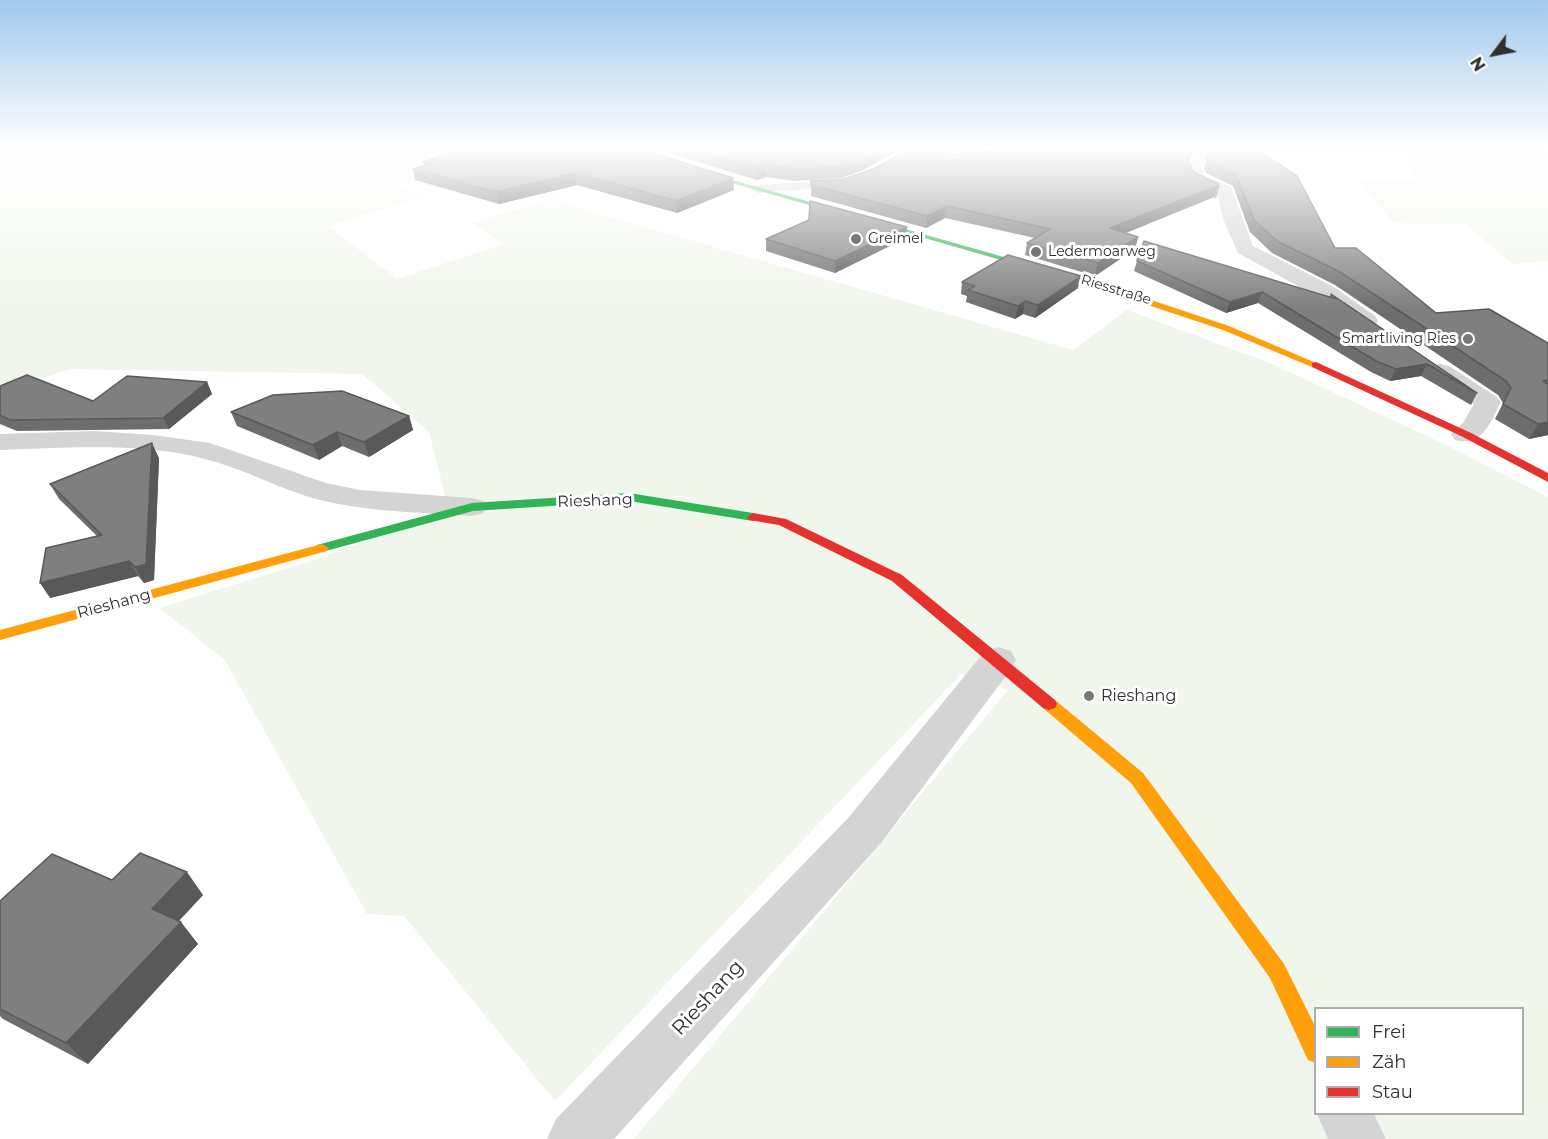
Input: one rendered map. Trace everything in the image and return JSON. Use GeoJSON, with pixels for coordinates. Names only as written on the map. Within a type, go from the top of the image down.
{"type":"FeatureCollection","features":[{"type":"Feature","properties":{"kind":"main road","name":"Riesstraße"},"geometry":{"type":"LineString","coordinates":[[805,202],[1011,259],[1158,304],[1226,328],[1348,378],[1465,434],[1548,478]]}},
{"type":"Feature","properties":{"kind":"main road","name":"Rieshang"},"geometry":{"type":"LineString","coordinates":[[0,635],[472,507],[629,497],[782,522],[897,578],[1137,778],[1277,971],[1314,1048]]}},
{"type":"Feature","properties":{"kind":"street"},"geometry":{"type":"LineString","coordinates":[[1228,202],[1245,249],[1326,292],[1388,336]]}},
{"type":"Feature","properties":{"kind":"street"},"geometry":{"type":"LineString","coordinates":[[1424,360],[1488,402],[1474,428],[1465,434]]}},
{"type":"Feature","properties":{"kind":"street","name":"Rieshang"},"geometry":{"type":"LineString","coordinates":[[0,442],[94,440],[153,443],[210,451],[318,490],[339,495],[360,499],[472,507]]}},
{"type":"Feature","properties":{"kind":"street","name":"Rieshang"},"geometry":{"type":"LineString","coordinates":[[576,1139],[865,830],[998,660]]}},
{"type":"Feature","properties":{"kind":"street"},"geometry":{"type":"LineString","coordinates":[[1346,1115],[1357,1139]]}},
{"type":"Feature","properties":{"kind":"shaded area"},"geometry":{"type":"Polygon","coordinates":[[[0,202],[404,202],[328,226],[397,279],[504,244],[472,223],[540,202],[565,202],[585,210],[1073,350],[1127,310],[1270,363],[1442,443],[1548,497],[1548,1139],[634,1139],[1008,690],[961,674],[555,1101],[404,916],[367,914],[225,660],[159,608],[308,562],[449,511],[429,432],[362,374],[71,369],[0,391],[0,202]]]}},
{"type":"Feature","properties":{"kind":"shaded area"},"geometry":{"type":"Polygon","coordinates":[[[1377,202],[1548,202],[1548,261],[1512,264],[1466,224],[1394,223],[1377,202]]]}},
{"type":"Feature","properties":{"kind":"building"},"geometry":{"type":"Polygon","coordinates":[[[810,202],[814,202],[907,227],[835,261],[766,239],[809,220],[810,202]]]}},
{"type":"Feature","properties":{"kind":"building"},"geometry":{"type":"Polygon","coordinates":[[[875,202],[1176,202],[1110,228],[1138,237],[1098,263],[1027,243],[1050,229],[947,206],[927,216],[875,202]]]}},
{"type":"Feature","properties":{"kind":"building"},"geometry":{"type":"Polygon","coordinates":[[[1247,202],[1311,202],[1335,248],[1356,248],[1436,313],[1489,309],[1548,343],[1548,380],[1543,381],[1548,384],[1548,422],[1538,424],[1503,404],[1511,388],[1506,381],[1340,272],[1277,241],[1254,220],[1247,202]]]}},
{"type":"Feature","properties":{"kind":"building"},"geometry":{"type":"Polygon","coordinates":[[[1144,241],[1336,299],[1331,294],[1477,393],[1427,364],[1396,369],[1376,361],[1262,292],[1230,302],[1137,261],[1144,241]]]}},
{"type":"Feature","properties":{"kind":"building"},"geometry":{"type":"Polygon","coordinates":[[[1008,255],[1081,276],[1038,305],[1025,301],[1018,306],[968,290],[975,286],[962,282],[1008,255]]]}},
{"type":"Feature","properties":{"kind":"building"},"geometry":{"type":"Polygon","coordinates":[[[27,375],[93,401],[127,376],[207,382],[163,418],[10,420],[0,415],[0,386],[27,375]]]}},
{"type":"Feature","properties":{"kind":"building"},"geometry":{"type":"Polygon","coordinates":[[[342,391],[409,416],[364,442],[337,432],[313,445],[231,412],[273,395],[342,391]]]}},
{"type":"Feature","properties":{"kind":"building"},"geometry":{"type":"Polygon","coordinates":[[[152,443],[146,564],[135,567],[129,561],[40,583],[46,548],[102,535],[50,484],[152,443]]]}},
{"type":"Feature","properties":{"kind":"building"},"geometry":{"type":"Polygon","coordinates":[[[140,853],[187,872],[152,909],[181,922],[66,1043],[0,1009],[0,901],[52,854],[112,880],[140,853]]]}},
{"type":"Feature","properties":{"kind":"traffic: fast"},"geometry":{"type":"LineString","coordinates":[[805,202],[1088,282]]}},
{"type":"Feature","properties":{"kind":"traffic: fast"},"geometry":{"type":"LineString","coordinates":[[322,548],[472,507],[629,497],[753,517]]}},
{"type":"Feature","properties":{"kind":"traffic: slow"},"geometry":{"type":"LineString","coordinates":[[1088,282],[1226,328],[1316,365]]}},
{"type":"Feature","properties":{"kind":"traffic: slow"},"geometry":{"type":"LineString","coordinates":[[0,635],[322,548]]}},
{"type":"Feature","properties":{"kind":"traffic: slow"},"geometry":{"type":"LineString","coordinates":[[1049,704],[1137,778],[1277,971],[1314,1048]]}},
{"type":"Feature","properties":{"kind":"traffic: jam"},"geometry":{"type":"LineString","coordinates":[[1316,365],[1465,434],[1548,478]]}},
{"type":"Feature","properties":{"kind":"traffic: jam"},"geometry":{"type":"LineString","coordinates":[[753,517],[782,522],[897,578],[1049,704]]}},
{"type":"Feature","properties":{"kind":"place","name":"Greimel"},"geometry":{"type":"Point","coordinates":[856,239]}},
{"type":"Feature","properties":{"kind":"place","name":"Ledermoarweg"},"geometry":{"type":"Point","coordinates":[1036,252]}},
{"type":"Feature","properties":{"kind":"place","name":"Smartliving Ries"},"geometry":{"type":"Point","coordinates":[1468,339]}},
{"type":"Feature","properties":{"kind":"place","name":"Rieshang"},"geometry":{"type":"Point","coordinates":[1089,696]}}]}
